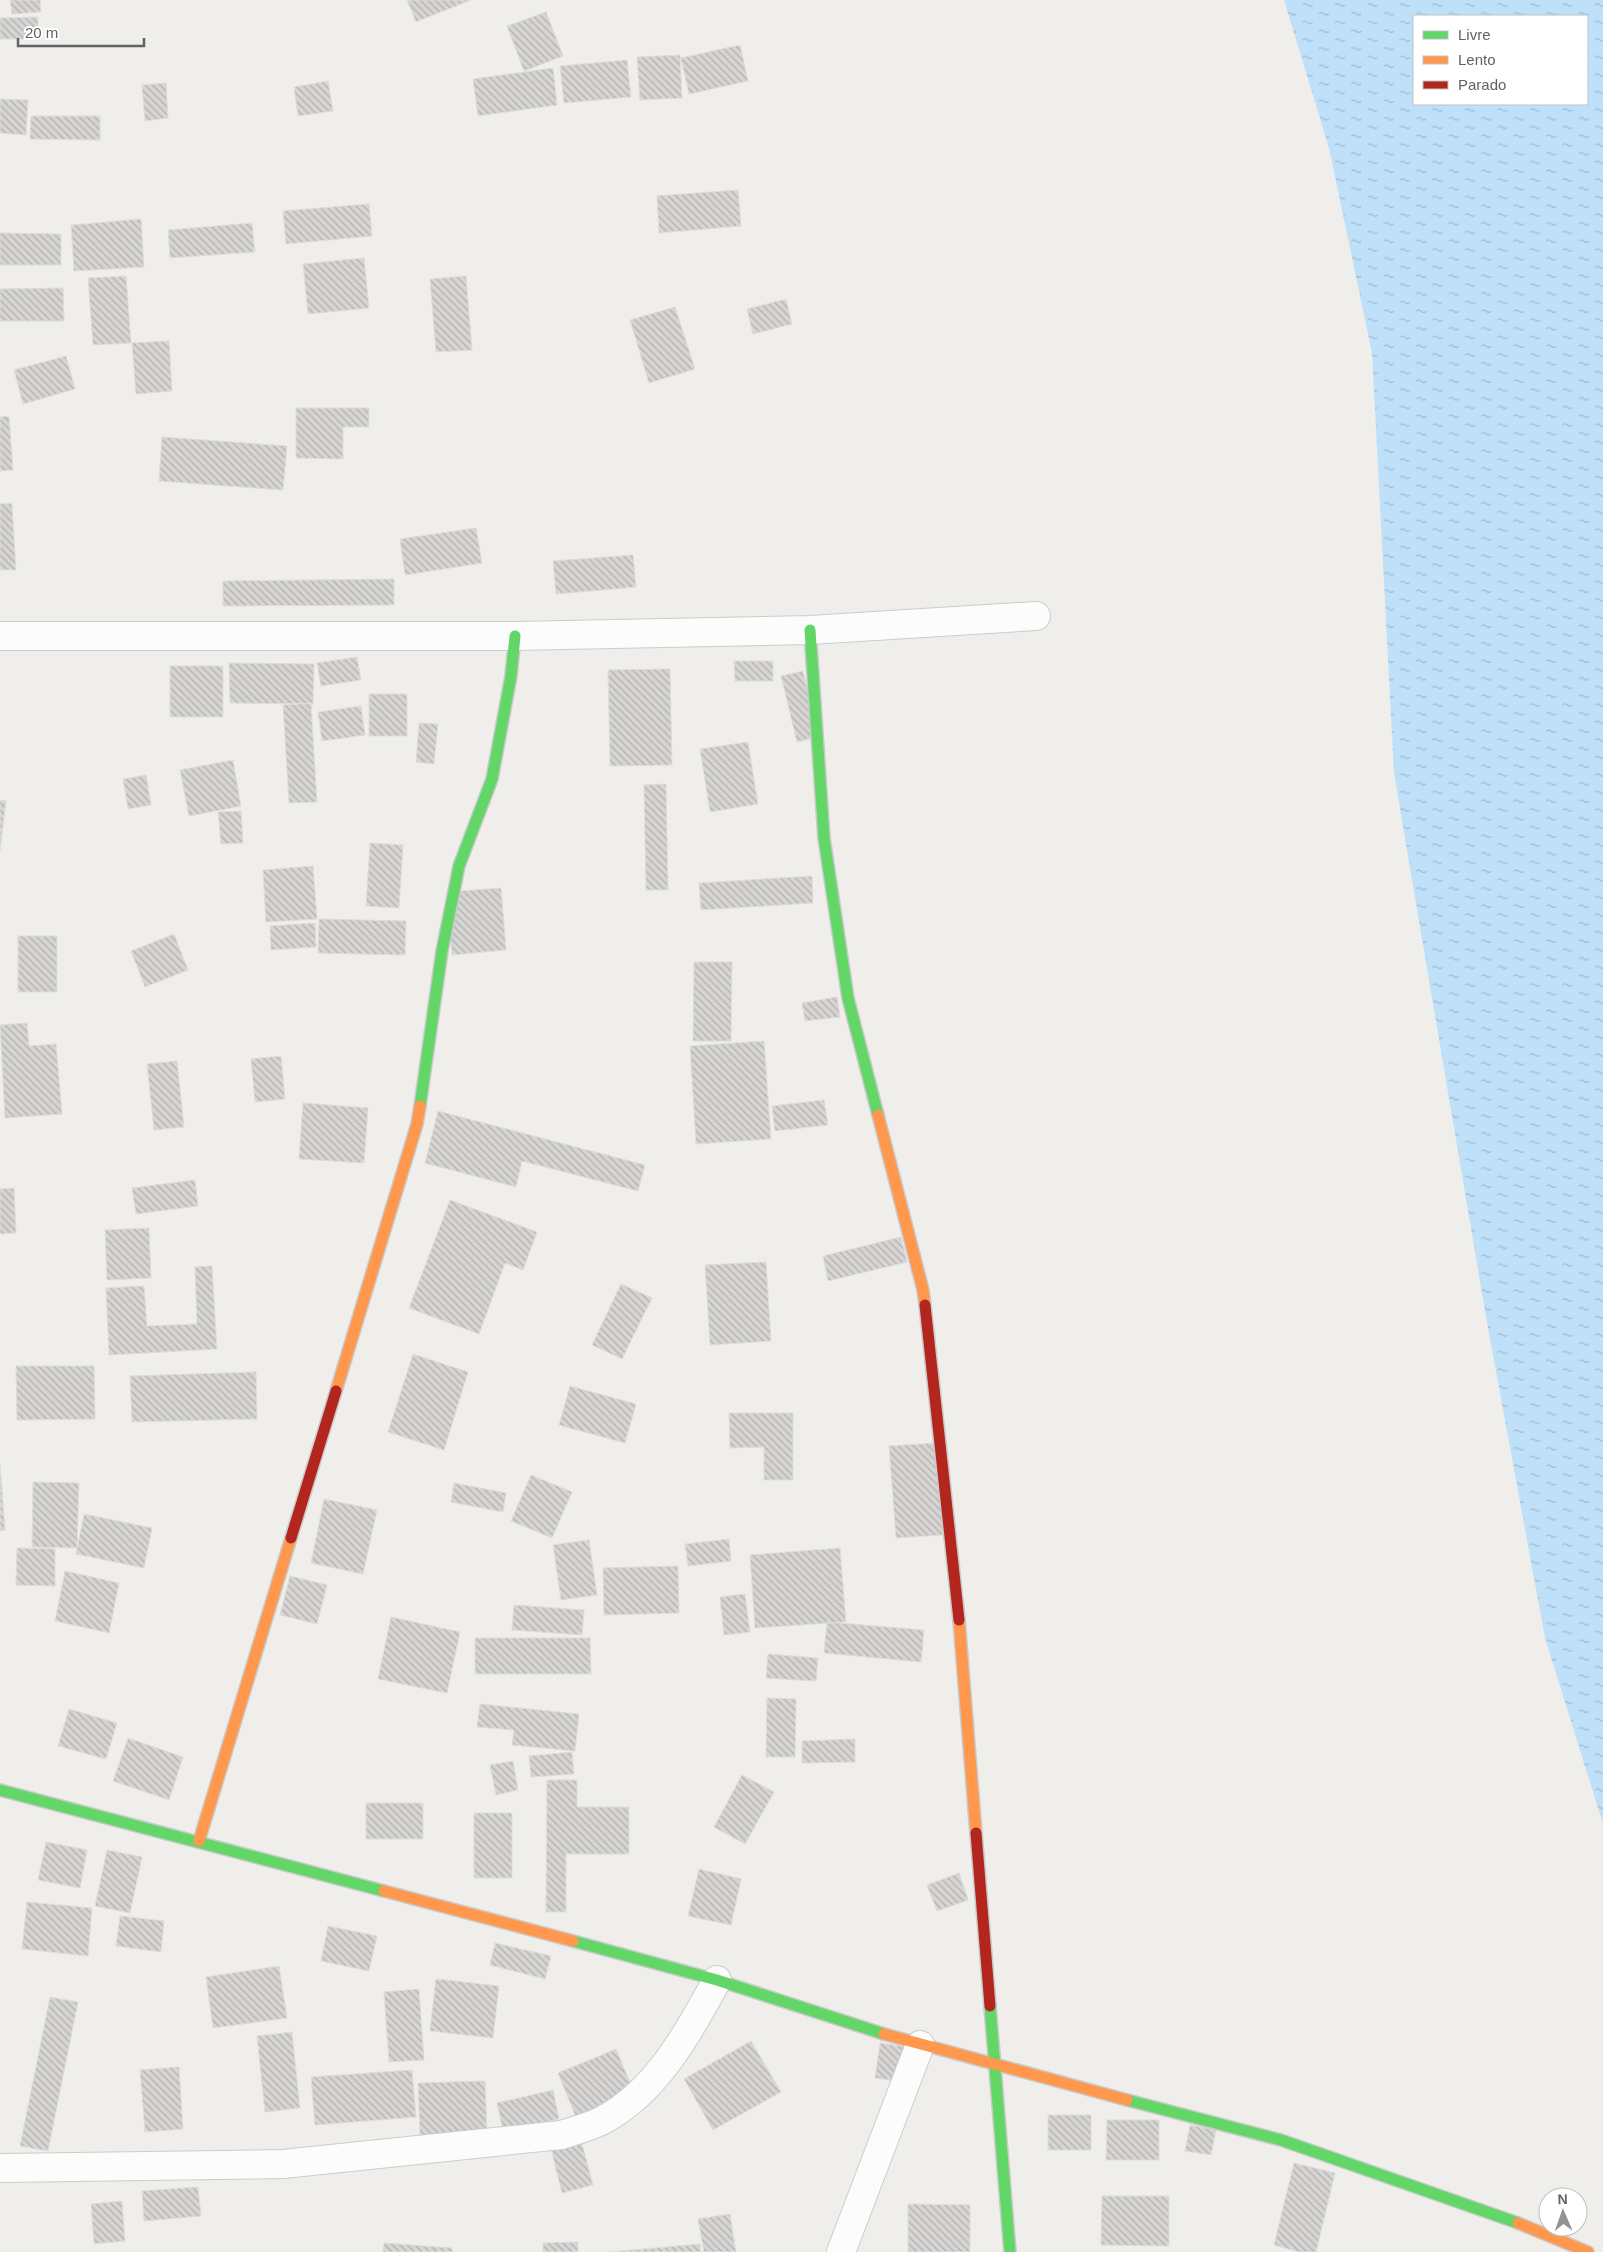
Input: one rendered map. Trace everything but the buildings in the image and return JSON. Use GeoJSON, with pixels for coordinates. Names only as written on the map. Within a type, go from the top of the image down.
{"type":"FeatureCollection","features":[{"type":"Feature","properties":{"kind":"street"},"geometry":{"type":"LineString","coordinates":[[0,636],[515,636],[810,630],[1036,616]]}},
{"type":"Feature","properties":{"kind":"street"},"geometry":{"type":"LineString","coordinates":[[810,630],[824,838],[848,998],[923,1290],[955,1571],[1010,2252]]}},
{"type":"Feature","properties":{"kind":"street"},"geometry":{"type":"LineString","coordinates":[[198,1841],[417,1124],[442,951],[459,866],[492,779],[511,676],[515,636]]}},
{"type":"Feature","properties":{"kind":"street"},"geometry":{"type":"LineString","coordinates":[[0,1790],[717,1980],[920,2045],[1281,2140],[1492,2213],[1588,2252]]}},
{"type":"Feature","properties":{"kind":"street"},"geometry":{"type":"LineString","coordinates":[[0,2168],[283,2164],[561,2135],[601,2121],[644,2091],[689,2032],[717,1980]]}},
{"type":"Feature","properties":{"kind":"street"},"geometry":{"type":"LineString","coordinates":[[841,2252],[920,2045]]}},
{"type":"Feature","properties":{"kind":"water"},"geometry":{"type":"Polygon","coordinates":[[[1284,0],[1603,0],[1603,1824],[1545,1638],[1486,1317],[1394,773],[1372,353],[1329,148],[1284,0]]]}},
{"type":"Feature","properties":{"kind":"traffic: fast"},"geometry":{"type":"LineString","coordinates":[[810,630],[824,838],[848,998],[878,1115]]}},
{"type":"Feature","properties":{"kind":"traffic: fast"},"geometry":{"type":"LineString","coordinates":[[420,1106],[442,951],[459,866],[492,779],[511,676],[515,636]]}},
{"type":"Feature","properties":{"kind":"traffic: fast"},"geometry":{"type":"LineString","coordinates":[[0,1790],[384,1891]]}},
{"type":"Feature","properties":{"kind":"traffic: fast"},"geometry":{"type":"LineString","coordinates":[[573,1941],[717,1980],[884,2034]]}},
{"type":"Feature","properties":{"kind":"traffic: fast"},"geometry":{"type":"LineString","coordinates":[[990,2006],[1010,2252]]}},
{"type":"Feature","properties":{"kind":"traffic: fast"},"geometry":{"type":"LineString","coordinates":[[1127,2100],[1281,2140],[1518,2223]]}},
{"type":"Feature","properties":{"kind":"traffic: slow"},"geometry":{"type":"LineString","coordinates":[[336,1391],[417,1124],[420,1106]]}},
{"type":"Feature","properties":{"kind":"traffic: slow"},"geometry":{"type":"LineString","coordinates":[[878,1115],[923,1290],[925,1305]]}},
{"type":"Feature","properties":{"kind":"traffic: slow"},"geometry":{"type":"LineString","coordinates":[[199,1841],[291,1538]]}},
{"type":"Feature","properties":{"kind":"traffic: slow"},"geometry":{"type":"LineString","coordinates":[[959,1620],[976,1833]]}},
{"type":"Feature","properties":{"kind":"traffic: slow"},"geometry":{"type":"LineString","coordinates":[[384,1891],[573,1941]]}},
{"type":"Feature","properties":{"kind":"traffic: slow"},"geometry":{"type":"LineString","coordinates":[[884,2034],[1127,2100]]}},
{"type":"Feature","properties":{"kind":"traffic: slow"},"geometry":{"type":"LineString","coordinates":[[1518,2223],[1588,2252]]}},
{"type":"Feature","properties":{"kind":"traffic: jam"},"geometry":{"type":"LineString","coordinates":[[925,1305],[959,1620]]}},
{"type":"Feature","properties":{"kind":"traffic: jam"},"geometry":{"type":"LineString","coordinates":[[291,1538],[336,1391]]}},
{"type":"Feature","properties":{"kind":"traffic: jam"},"geometry":{"type":"LineString","coordinates":[[976,1833],[990,2006]]}}]}
